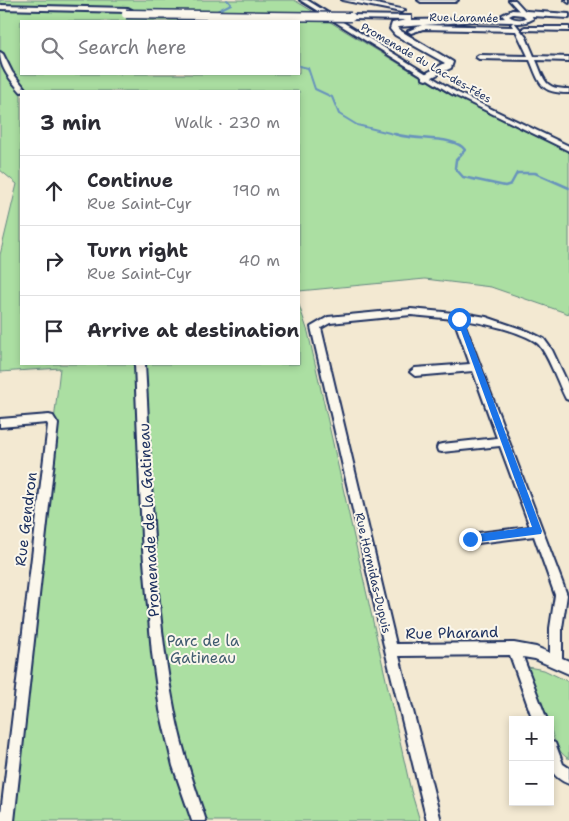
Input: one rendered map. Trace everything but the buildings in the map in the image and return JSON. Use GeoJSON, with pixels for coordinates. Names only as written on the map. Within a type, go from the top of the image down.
{"type":"FeatureCollection","features":[{"type":"Feature","properties":{"kind":"highway"},"geometry":{"type":"LineString","coordinates":[[346,0],[413,11]]}},
{"type":"Feature","properties":{"kind":"highway"},"geometry":{"type":"LineString","coordinates":[[0,8],[127,12]]}},
{"type":"Feature","properties":{"kind":"highway"},"geometry":{"type":"LineString","coordinates":[[0,12],[351,15],[479,19]]}},
{"type":"Feature","properties":{"kind":"highway"},"geometry":{"type":"LineString","coordinates":[[428,12],[510,17]]}},
{"type":"Feature","properties":{"kind":"highway"},"geometry":{"type":"LineString","coordinates":[[351,15],[454,14]]}},
{"type":"Feature","properties":{"kind":"highway"},"geometry":{"type":"LineString","coordinates":[[426,77],[444,69],[448,66],[449,62],[398,34],[394,29],[395,26],[408,22],[510,17]]}},
{"type":"Feature","properties":{"kind":"main road"},"geometry":{"type":"LineString","coordinates":[[510,17],[524,13],[569,16]]}},
{"type":"Feature","properties":{"kind":"main road"},"geometry":{"type":"LineString","coordinates":[[524,13],[530,17],[526,24]]}},
{"type":"Feature","properties":{"kind":"main road"},"geometry":{"type":"LineString","coordinates":[[510,17],[526,24],[569,20]]}},
{"type":"Feature","properties":{"kind":"street","name":"Promenade du Lac-des-Fées"},"geometry":{"type":"LineString","coordinates":[[302,0],[426,77],[482,108],[569,149]]}},
{"type":"Feature","properties":{"kind":"street"},"geometry":{"type":"LineString","coordinates":[[422,0],[455,0]]}},
{"type":"Feature","properties":{"kind":"street"},"geometry":{"type":"LineString","coordinates":[[512,1],[524,13]]}},
{"type":"Feature","properties":{"kind":"street"},"geometry":{"type":"LineString","coordinates":[[512,1],[510,17],[523,37],[542,82],[549,89],[569,91]]}},
{"type":"Feature","properties":{"kind":"street"},"geometry":{"type":"LineString","coordinates":[[523,37],[526,24],[569,29]]}},
{"type":"Feature","properties":{"kind":"street","name":"Rue Laramée"},"geometry":{"type":"LineString","coordinates":[[411,31],[416,28],[427,27],[517,28]]}},
{"type":"Feature","properties":{"kind":"street"},"geometry":{"type":"LineString","coordinates":[[0,54],[9,73],[23,90]]}},
{"type":"Feature","properties":{"kind":"street"},"geometry":{"type":"LineString","coordinates":[[479,57],[569,59]]}},
{"type":"Feature","properties":{"kind":"street","name":"Rue Hormidas-Dupuis"},"geometry":{"type":"LineString","coordinates":[[434,821],[391,650],[315,330],[318,325],[328,320],[412,312],[457,314]]}},
{"type":"Feature","properties":{"kind":"street"},"geometry":{"type":"LineString","coordinates":[[457,314],[537,531],[565,595],[556,628],[556,662]]}},
{"type":"Feature","properties":{"kind":"street"},"geometry":{"type":"LineString","coordinates":[[457,314],[483,319],[527,334],[541,342],[547,350],[569,396]]}},
{"type":"Feature","properties":{"kind":"street","name":"Promenade de la Gatineau"},"geometry":{"type":"LineString","coordinates":[[140,365],[157,651],[171,733],[199,821]]}},
{"type":"Feature","properties":{"kind":"street"},"geometry":{"type":"LineString","coordinates":[[415,372],[476,367]]}},
{"type":"Feature","properties":{"kind":"street","name":"Rue Gendron"},"geometry":{"type":"LineString","coordinates":[[0,423],[49,419],[53,424],[7,821]]}},
{"type":"Feature","properties":{"kind":"street"},"geometry":{"type":"LineString","coordinates":[[442,448],[504,440]]}},
{"type":"Feature","properties":{"kind":"street"},"geometry":{"type":"LineString","coordinates":[[470,539],[537,531]]}},
{"type":"Feature","properties":{"kind":"street","name":"Rue Pharand"},"geometry":{"type":"LineString","coordinates":[[391,650],[514,648],[536,653],[569,668]]}},
{"type":"Feature","properties":{"kind":"street","name":"Rue Pharand"},"geometry":{"type":"LineString","coordinates":[[514,648],[539,716]]}},
{"type":"Feature","properties":{"kind":"street"},"geometry":{"type":"LineString","coordinates":[[554,758],[558,768],[569,777]]}},
{"type":"Feature","properties":{"kind":"green space","name":"Parc de la Gatineau"},"geometry":{"type":"Polygon","coordinates":[[[0,0],[294,0],[444,91],[569,152],[569,314],[491,287],[425,279],[300,291],[300,90],[20,90],[20,365],[300,365],[300,308],[308,332],[411,791],[420,821],[9,821],[60,368],[0,372],[0,255],[17,184],[0,170],[0,0]]]}},
{"type":"Feature","properties":{"kind":"green space"},"geometry":{"type":"Polygon","coordinates":[[[528,667],[544,670],[569,682],[569,759],[561,752],[555,742],[554,716],[546,716],[528,667]]]}},
{"type":"Feature","properties":{"kind":"waterway"},"geometry":{"type":"LineString","coordinates":[[213,13],[231,4],[227,0]]}},
{"type":"Feature","properties":{"kind":"waterway"},"geometry":{"type":"LineString","coordinates":[[300,66],[308,68],[315,89],[332,97],[339,114],[357,125],[398,135]]}},
{"type":"Feature","properties":{"kind":"waterway"},"geometry":{"type":"LineString","coordinates":[[395,134],[443,140],[460,145],[465,150],[456,160],[455,168],[463,177],[505,186],[511,184],[517,173],[535,173],[569,188]]}},
{"type":"Feature","properties":{"kind":"route"},"geometry":{"type":"LineString","coordinates":[[459,319],[537,531],[470,539]]}}]}
